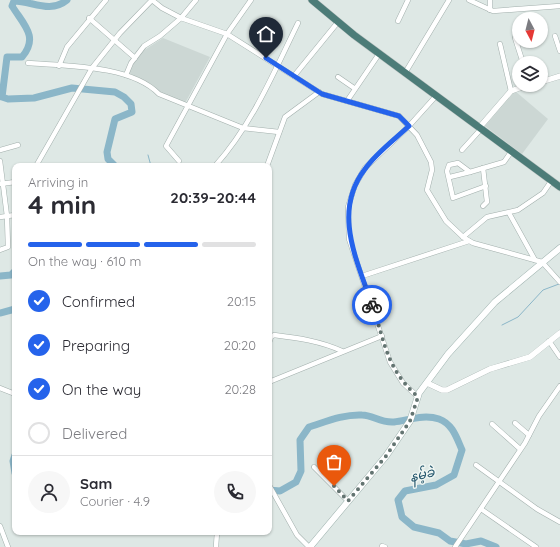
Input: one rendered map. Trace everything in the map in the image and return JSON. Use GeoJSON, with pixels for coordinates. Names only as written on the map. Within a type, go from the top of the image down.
{"type":"FeatureCollection","features":[{"type":"Feature","properties":{"kind":"highway"},"geometry":{"type":"LineString","coordinates":[[312,0],[405,74],[560,187]]}},
{"type":"Feature","properties":{"kind":"main road"},"geometry":{"type":"LineString","coordinates":[[310,547],[386,456],[411,418],[418,397],[448,354],[495,302],[560,248]]}},
{"type":"Feature","properties":{"kind":"street"},"geometry":{"type":"LineString","coordinates":[[59,66],[67,47],[89,18],[106,0]]}},
{"type":"Feature","properties":{"kind":"street"},"geometry":{"type":"LineString","coordinates":[[38,163],[92,68],[114,41],[152,0],[162,8],[181,18],[227,34],[320,92],[399,116],[417,135],[433,166],[428,185],[430,195],[446,221],[469,241],[542,262],[559,282]]}},
{"type":"Feature","properties":{"kind":"street"},"geometry":{"type":"LineString","coordinates":[[126,75],[134,58],[144,46],[160,36],[181,18],[196,0]]}},
{"type":"Feature","properties":{"kind":"street"},"geometry":{"type":"LineString","coordinates":[[176,163],[177,160],[166,146],[227,34],[251,0]]}},
{"type":"Feature","properties":{"kind":"street"},"geometry":{"type":"LineString","coordinates":[[398,21],[408,0]]}},
{"type":"Feature","properties":{"kind":"street"},"geometry":{"type":"LineString","coordinates":[[405,74],[449,0]]}},
{"type":"Feature","properties":{"kind":"street"},"geometry":{"type":"LineString","coordinates":[[469,0],[490,10],[560,6]]}},
{"type":"Feature","properties":{"kind":"street"},"geometry":{"type":"LineString","coordinates":[[490,0],[490,10]]}},
{"type":"Feature","properties":{"kind":"street"},"geometry":{"type":"LineString","coordinates":[[89,18],[134,58]]}},
{"type":"Feature","properties":{"kind":"street"},"geometry":{"type":"LineString","coordinates":[[219,163],[227,153],[243,128],[278,66],[298,22]]}},
{"type":"Feature","properties":{"kind":"street"},"geometry":{"type":"LineString","coordinates":[[294,76],[338,22]]}},
{"type":"Feature","properties":{"kind":"street"},"geometry":{"type":"LineString","coordinates":[[555,36],[560,51]]}},
{"type":"Feature","properties":{"kind":"street"},"geometry":{"type":"LineString","coordinates":[[462,150],[511,91],[500,44]]}},
{"type":"Feature","properties":{"kind":"street"},"geometry":{"type":"LineString","coordinates":[[347,101],[354,88],[379,54]]}},
{"type":"Feature","properties":{"kind":"street"},"geometry":{"type":"LineString","coordinates":[[28,63],[92,68],[126,75],[138,79],[151,86],[159,94],[186,107],[243,128],[279,132]]}},
{"type":"Feature","properties":{"kind":"street"},"geometry":{"type":"LineString","coordinates":[[548,80],[560,76]]}},
{"type":"Feature","properties":{"kind":"street"},"geometry":{"type":"LineString","coordinates":[[338,77],[354,88]]}},
{"type":"Feature","properties":{"kind":"street"},"geometry":{"type":"LineString","coordinates":[[268,163],[285,117],[320,92]]}},
{"type":"Feature","properties":{"kind":"street"},"geometry":{"type":"LineString","coordinates":[[418,397],[403,384],[390,362],[349,239],[348,207],[354,185],[365,168],[409,126],[436,96]]}},
{"type":"Feature","properties":{"kind":"street"},"geometry":{"type":"LineString","coordinates":[[0,150],[18,146]]}},
{"type":"Feature","properties":{"kind":"street"},"geometry":{"type":"LineString","coordinates":[[450,177],[504,162],[511,152]]}},
{"type":"Feature","properties":{"kind":"street"},"geometry":{"type":"LineString","coordinates":[[0,161],[7,216],[8,246],[0,250]]}},
{"type":"Feature","properties":{"kind":"street"},"geometry":{"type":"LineString","coordinates":[[470,172],[461,164],[449,165],[447,171],[450,177],[449,182],[453,198],[486,186]]}},
{"type":"Feature","properties":{"kind":"street"},"geometry":{"type":"LineString","coordinates":[[483,168],[487,202],[483,206]]}},
{"type":"Feature","properties":{"kind":"street"},"geometry":{"type":"LineString","coordinates":[[463,237],[487,217],[502,212],[509,213],[518,210],[543,193],[552,180]]}},
{"type":"Feature","properties":{"kind":"street"},"geometry":{"type":"LineString","coordinates":[[2,184],[12,182]]}},
{"type":"Feature","properties":{"kind":"street"},"geometry":{"type":"LineString","coordinates":[[509,213],[535,260]]}},
{"type":"Feature","properties":{"kind":"street"},"geometry":{"type":"LineString","coordinates":[[0,217],[12,215]]}},
{"type":"Feature","properties":{"kind":"street"},"geometry":{"type":"LineString","coordinates":[[362,276],[469,241]]}},
{"type":"Feature","properties":{"kind":"street"},"geometry":{"type":"LineString","coordinates":[[427,383],[442,390],[448,390],[490,369],[530,357],[560,333]]}},
{"type":"Feature","properties":{"kind":"street"},"geometry":{"type":"LineString","coordinates":[[272,336],[274,335],[296,338],[326,344],[342,351]]}},
{"type":"Feature","properties":{"kind":"street"},"geometry":{"type":"LineString","coordinates":[[272,381],[382,336]]}},
{"type":"Feature","properties":{"kind":"street"},"geometry":{"type":"LineString","coordinates":[[549,341],[560,357]]}},
{"type":"Feature","properties":{"kind":"street"},"geometry":{"type":"LineString","coordinates":[[455,547],[529,435],[539,416],[560,386]]}},
{"type":"Feature","properties":{"kind":"street"},"geometry":{"type":"LineString","coordinates":[[0,388],[12,393]]}},
{"type":"Feature","properties":{"kind":"street"},"geometry":{"type":"LineString","coordinates":[[515,423],[529,435]]}},
{"type":"Feature","properties":{"kind":"street"},"geometry":{"type":"LineString","coordinates":[[492,424],[520,449]]}},
{"type":"Feature","properties":{"kind":"street"},"geometry":{"type":"LineString","coordinates":[[476,465],[537,509],[560,522]]}},
{"type":"Feature","properties":{"kind":"street"},"geometry":{"type":"LineString","coordinates":[[314,467],[348,501]]}},
{"type":"Feature","properties":{"kind":"street"},"geometry":{"type":"LineString","coordinates":[[272,489],[297,535],[310,547]]}},
{"type":"Feature","properties":{"kind":"street"},"geometry":{"type":"LineString","coordinates":[[480,509],[536,547]]}},
{"type":"Feature","properties":{"kind":"street"},"geometry":{"type":"LineString","coordinates":[[0,526],[8,547]]}},
{"type":"Feature","properties":{"kind":"street"},"geometry":{"type":"LineString","coordinates":[[216,547],[217,535]]}},
{"type":"Feature","properties":{"kind":"shaded area"},"geometry":{"type":"Polygon","coordinates":[[[163,38],[210,57],[184,105],[166,97],[151,84],[129,73],[132,63],[143,51],[163,38]]]}},
{"type":"Feature","properties":{"kind":"shaded area"},"geometry":{"type":"Polygon","coordinates":[[[514,92],[516,92],[548,119],[522,154],[485,126],[514,92]]]}},
{"type":"Feature","properties":{"kind":"waterway"},"geometry":{"type":"LineString","coordinates":[[67,0],[54,6],[41,6],[14,1],[12,6],[28,31],[29,43],[27,50],[22,57],[7,57],[2,97],[8,99],[34,98],[72,88],[115,92],[124,97],[131,104],[132,112],[115,119],[107,152],[108,159],[112,163]]}},
{"type":"Feature","properties":{"kind":"waterway"},"geometry":{"type":"LineString","coordinates":[[148,155],[150,163]]}},
{"type":"Feature","properties":{"kind":"waterway"},"geometry":{"type":"LineString","coordinates":[[0,276],[12,274]]}},
{"type":"Feature","properties":{"kind":"waterway"},"geometry":{"type":"LineString","coordinates":[[502,325],[518,317],[543,290],[559,284]]}},
{"type":"Feature","properties":{"kind":"waterway"},"geometry":{"type":"LineString","coordinates":[[0,313],[12,310]]}},
{"type":"Feature","properties":{"kind":"waterway","name":"နမ့်ခဲ"},"geometry":{"type":"LineString","coordinates":[[272,490],[280,491],[296,482],[301,471],[300,440],[309,427],[355,415],[366,415],[389,422],[422,417],[439,419],[444,421],[451,428],[462,450],[454,475],[436,485],[405,491],[398,500],[402,517],[414,527],[439,533],[450,541],[466,544],[481,541],[496,547]]}},
{"type":"Feature","properties":{"kind":"way so far"},"geometry":{"type":"LineString","coordinates":[[334,486],[348,501],[386,456],[410,421],[418,397],[403,384],[390,362],[372,305]]}},
{"type":"Feature","properties":{"kind":"route"},"geometry":{"type":"LineString","coordinates":[[266,58],[322,94],[365,105],[399,116],[409,126],[365,168],[354,185],[348,207],[349,239],[372,305]]}}]}
